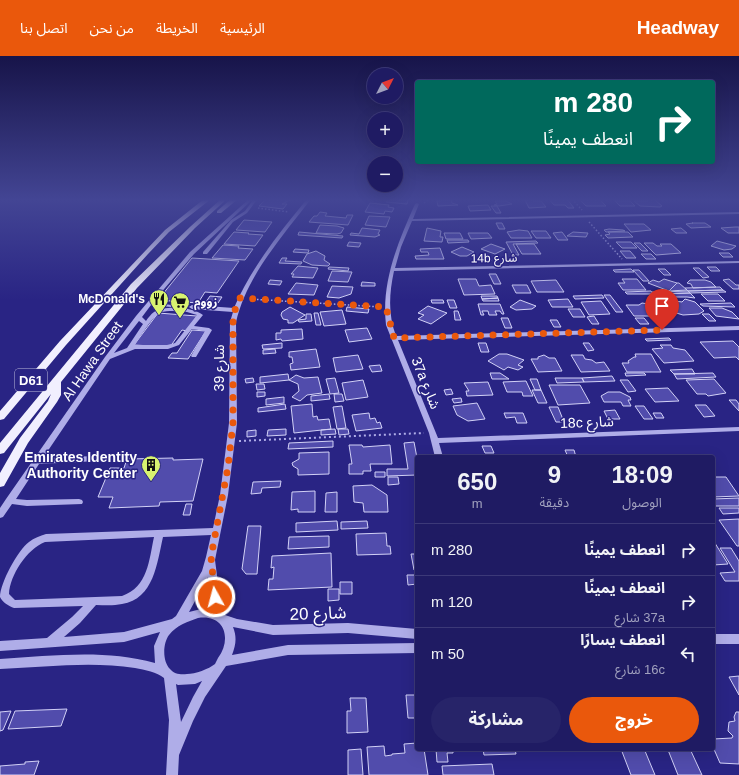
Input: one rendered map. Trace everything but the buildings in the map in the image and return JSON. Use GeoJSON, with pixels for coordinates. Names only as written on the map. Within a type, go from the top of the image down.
{"type":"FeatureCollection","features":[{"type":"Feature","properties":{"kind":"main road","name":"D61"},"geometry":{"type":"LineString","coordinates":[[0,418],[95,308],[166,233]]}},
{"type":"Feature","properties":{"kind":"main road","name":"D61"},"geometry":{"type":"LineString","coordinates":[[0,450],[134,286],[186,233]]}},
{"type":"Feature","properties":{"kind":"main road"},"geometry":{"type":"LineString","coordinates":[[0,483],[24,441],[56,395],[56,382]]}},
{"type":"Feature","properties":{"kind":"street","name":"Al Hawa Street"},"geometry":{"type":"LineString","coordinates":[[0,514],[107,358],[138,317],[192,253],[217,233]]}},
{"type":"Feature","properties":{"kind":"street"},"geometry":{"type":"LineString","coordinates":[[205,253],[222,233]]}},
{"type":"Feature","properties":{"kind":"street","name":"شارع 39"},"geometry":{"type":"LineString","coordinates":[[177,621],[199,587],[211,557],[216,531],[232,442],[234,407],[233,322],[235,310],[240,298],[283,233]]}},
{"type":"Feature","properties":{"kind":"street","name":"37a شارع"},"geometry":{"type":"LineString","coordinates":[[406,233],[386,294],[386,307],[394,338],[433,433],[440,455]]}},
{"type":"Feature","properties":{"kind":"street","name":"14b شارع"},"geometry":{"type":"LineString","coordinates":[[393,270],[739,262]]}},
{"type":"Feature","properties":{"kind":"street"},"geometry":{"type":"LineString","coordinates":[[150,303],[167,306],[235,310]]}},
{"type":"Feature","properties":{"kind":"street"},"geometry":{"type":"LineString","coordinates":[[107,358],[130,348],[174,346],[179,343],[200,315],[196,311],[162,310],[156,312],[130,348]]}},
{"type":"Feature","properties":{"kind":"street"},"geometry":{"type":"LineString","coordinates":[[138,317],[144,323],[147,323]]}},
{"type":"Feature","properties":{"kind":"street"},"geometry":{"type":"LineString","coordinates":[[191,326],[209,330],[194,356]]}},
{"type":"Feature","properties":{"kind":"street"},"geometry":{"type":"LineString","coordinates":[[394,338],[739,328]]}},
{"type":"Feature","properties":{"kind":"street","name":"18c شارع"},"geometry":{"type":"LineString","coordinates":[[436,441],[739,429]]}},
{"type":"Feature","properties":{"kind":"street"},"geometry":{"type":"LineString","coordinates":[[36,461],[95,459]]}},
{"type":"Feature","properties":{"kind":"street"},"geometry":{"type":"LineString","coordinates":[[9,501],[27,503],[78,502]]}},
{"type":"Feature","properties":{"kind":"street"},"geometry":{"type":"LineString","coordinates":[[159,534],[148,581],[142,590],[128,599],[14,604],[6,599],[4,591],[24,552],[40,540],[46,538],[216,531]]}},
{"type":"Feature","properties":{"kind":"street","name":"شارع 39"},"geometry":{"type":"LineString","coordinates":[[211,557],[220,618]]}},
{"type":"Feature","properties":{"kind":"street"},"geometry":{"type":"LineString","coordinates":[[51,640],[76,620],[94,601]]}},
{"type":"Feature","properties":{"kind":"street"},"geometry":{"type":"LineString","coordinates":[[0,646],[13,646],[51,640],[124,636],[201,613],[220,618],[228,629],[230,642],[226,656],[194,706],[175,750]]}},
{"type":"Feature","properties":{"kind":"street","name":"شارع 20"},"geometry":{"type":"LineString","coordinates":[[220,618],[237,624],[273,630],[348,628],[415,634]]}},
{"type":"Feature","properties":{"kind":"street"},"geometry":{"type":"LineString","coordinates":[[172,775],[175,750],[175,720],[166,673],[159,665],[157,650],[163,636],[177,621]]}},
{"type":"Feature","properties":{"kind":"street"},"geometry":{"type":"LineString","coordinates":[[715,639],[739,639]]}},
{"type":"Feature","properties":{"kind":"street"},"geometry":{"type":"LineString","coordinates":[[0,664],[116,660],[148,665],[177,680],[198,679],[219,665],[266,653],[294,650],[415,648]]}},
{"type":"Feature","properties":{"kind":"path"},"geometry":{"type":"LineString","coordinates":[[600,233],[627,265]]}},
{"type":"Feature","properties":{"kind":"path"},"geometry":{"type":"LineString","coordinates":[[240,298],[386,307]]}},
{"type":"Feature","properties":{"kind":"path"},"geometry":{"type":"LineString","coordinates":[[232,442],[433,433]]}},
{"type":"Feature","properties":{"kind":"place","name":"McDonald's"},"geometry":{"type":"Point","coordinates":[159,316]}},
{"type":"Feature","properties":{"kind":"place","name":"زووم"},"geometry":{"type":"Point","coordinates":[180,319]}},
{"type":"Feature","properties":{"kind":"place","name":"Emirates Identity Authority Center"},"geometry":{"type":"Point","coordinates":[151,482]}},
{"type":"Feature","properties":{"kind":"route"},"geometry":{"type":"LineString","coordinates":[[215,597],[211,557],[224,495],[232,442],[234,407],[233,322],[235,310],[240,298],[386,307],[389,325],[394,338],[662,330]]}}]}
